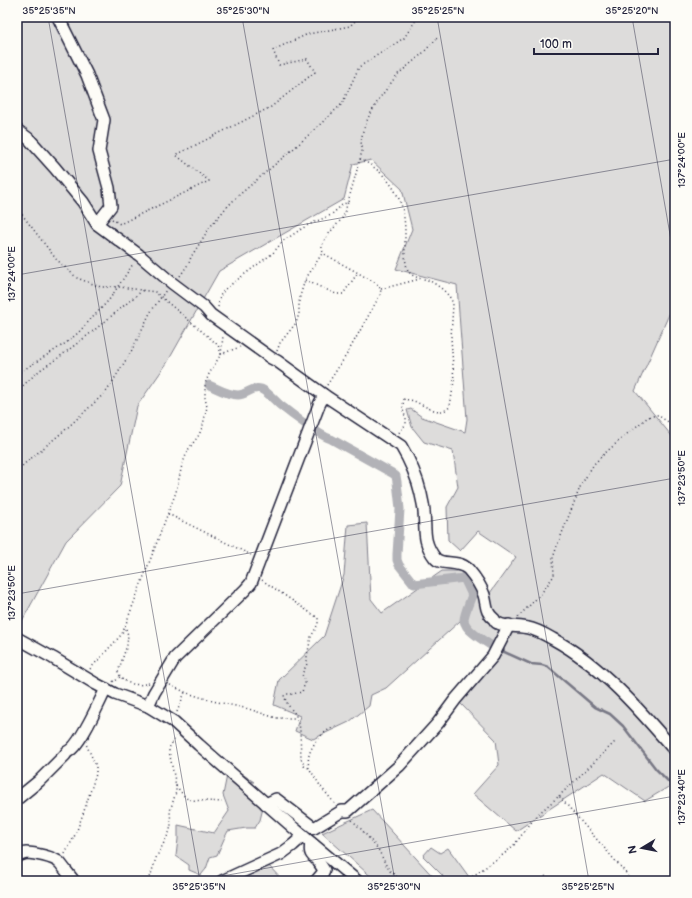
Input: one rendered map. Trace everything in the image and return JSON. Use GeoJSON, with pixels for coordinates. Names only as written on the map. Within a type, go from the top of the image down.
{"type":"FeatureCollection","features":[{"type":"Feature","properties":{"kind":"street"},"geometry":{"type":"LineString","coordinates":[[58,17],[86,75],[104,120],[99,150],[112,206],[100,220]]}},
{"type":"Feature","properties":{"kind":"street"},"geometry":{"type":"LineString","coordinates":[[17,130],[28,139],[55,168],[100,220],[139,256],[204,307],[211,315],[323,394],[401,446],[408,458],[421,492],[425,534],[427,543],[436,560],[455,563],[468,569],[475,578],[483,594],[486,610],[499,624],[530,628],[553,639],[585,659],[638,708],[675,751]]}},
{"type":"Feature","properties":{"kind":"street"},"geometry":{"type":"LineString","coordinates":[[148,706],[158,680],[175,658],[245,590],[250,583],[323,394]]}},
{"type":"Feature","properties":{"kind":"street"},"geometry":{"type":"LineString","coordinates":[[266,804],[276,799],[314,828],[342,811],[348,812],[398,766],[438,723],[455,700],[493,656],[509,625]]}},
{"type":"Feature","properties":{"kind":"street"},"geometry":{"type":"LineString","coordinates":[[17,638],[115,694],[148,706],[177,725],[307,840],[357,881]]}},
{"type":"Feature","properties":{"kind":"street"},"geometry":{"type":"LineString","coordinates":[[17,799],[39,781],[67,752],[73,748],[83,733],[106,689]]}},
{"type":"Feature","properties":{"kind":"street"},"geometry":{"type":"LineString","coordinates":[[222,881],[281,854],[293,845],[307,840]]}},
{"type":"Feature","properties":{"kind":"street"},"geometry":{"type":"LineString","coordinates":[[307,840],[312,857],[319,862],[324,870],[316,881]]}},
{"type":"Feature","properties":{"kind":"street"},"geometry":{"type":"LineString","coordinates":[[17,856],[25,853],[52,859],[60,864],[74,881]]}},
{"type":"Feature","properties":{"kind":"path"},"geometry":{"type":"LineString","coordinates":[[100,220],[120,224],[209,181],[176,155],[271,107],[315,72],[307,59],[279,65],[272,50],[308,34],[350,26],[359,17]]}},
{"type":"Feature","properties":{"kind":"path"},"geometry":{"type":"LineString","coordinates":[[17,472],[106,392],[132,350],[150,313],[168,287],[177,280],[210,227],[225,209],[342,104],[358,67],[404,38],[418,17]]}},
{"type":"Feature","properties":{"kind":"path"},"geometry":{"type":"LineString","coordinates":[[360,159],[370,164],[384,176],[394,190],[401,204],[404,219],[406,260],[410,274],[429,280],[440,287],[452,300],[453,304],[451,338],[454,381],[450,406],[444,411],[430,409],[412,400],[404,399],[403,410],[406,424],[393,441]]}},
{"type":"Feature","properties":{"kind":"path"},"geometry":{"type":"LineString","coordinates":[[323,394],[380,295],[381,289],[376,283],[323,252],[322,246],[324,240],[343,216],[348,202]]}},
{"type":"Feature","properties":{"kind":"path"},"geometry":{"type":"LineString","coordinates":[[17,208],[56,259],[77,278],[101,287],[155,292],[218,345],[221,354],[241,347]]}},
{"type":"Feature","properties":{"kind":"path"},"geometry":{"type":"LineString","coordinates":[[17,216],[22,214]]}},
{"type":"Feature","properties":{"kind":"path"},"geometry":{"type":"LineString","coordinates":[[274,360],[280,343],[296,323],[299,314],[300,296],[305,280],[323,252]]}},
{"type":"Feature","properties":{"kind":"path"},"geometry":{"type":"LineString","coordinates":[[17,375],[66,343],[91,320],[118,288],[139,256]]}},
{"type":"Feature","properties":{"kind":"path"},"geometry":{"type":"LineString","coordinates":[[305,280],[336,294],[343,294],[357,273]]}},
{"type":"Feature","properties":{"kind":"path"},"geometry":{"type":"LineString","coordinates":[[381,289],[419,280],[421,278]]}},
{"type":"Feature","properties":{"kind":"path"},"geometry":{"type":"LineString","coordinates":[[17,391],[40,370],[92,332],[142,290]]}},
{"type":"Feature","properties":{"kind":"path"},"geometry":{"type":"LineString","coordinates":[[509,625],[540,596],[553,577],[553,558],[557,546],[581,485],[594,464],[626,434],[648,417],[657,415],[675,426]]}},
{"type":"Feature","properties":{"kind":"path"},"geometry":{"type":"LineString","coordinates":[[168,514],[260,559]]}},
{"type":"Feature","properties":{"kind":"path"},"geometry":{"type":"LineString","coordinates":[[254,575],[318,618],[318,624],[311,636],[307,664],[302,674],[305,683],[302,692],[287,694],[284,696],[288,706],[296,715],[296,721]]}},
{"type":"Feature","properties":{"kind":"path"},"geometry":{"type":"LineString","coordinates":[[126,629],[128,640],[118,672],[127,682],[140,686],[158,680],[185,692],[213,701],[259,711],[276,718],[294,718],[299,723],[301,758],[304,766],[309,768]]}},
{"type":"Feature","properties":{"kind":"path"},"geometry":{"type":"LineString","coordinates":[[149,881],[156,858],[170,833],[170,811],[176,792],[176,786],[169,751],[185,692]]}},
{"type":"Feature","properties":{"kind":"path"},"geometry":{"type":"LineString","coordinates":[[337,726],[327,731],[314,744],[308,759],[309,768],[321,787],[342,811],[361,829],[378,850],[390,871],[402,881]]}},
{"type":"Feature","properties":{"kind":"path"},"geometry":{"type":"LineString","coordinates":[[60,864],[66,849],[76,833],[96,774],[96,766],[84,740],[83,733]]}},
{"type":"Feature","properties":{"kind":"path"},"geometry":{"type":"LineString","coordinates":[[466,881],[514,845],[537,815],[615,742]]}},
{"type":"Feature","properties":{"kind":"path"},"geometry":{"type":"LineString","coordinates":[[176,786],[189,800],[222,802]]}},
{"type":"Feature","properties":{"kind":"path"},"geometry":{"type":"LineString","coordinates":[[559,796],[633,881]]}},
{"type":"Feature","properties":{"kind":"path"},"geometry":{"type":"LineString","coordinates":[[545,876],[550,881]]}},
{"type":"Feature","properties":{"kind":"shaded area"},"geometry":{"type":"Polygon","coordinates":[[[17,17],[675,17],[675,301],[635,391],[675,440],[675,783],[645,801],[604,773],[516,831],[473,794],[499,765],[496,740],[459,702],[505,650],[460,621],[386,688],[371,695],[369,706],[349,722],[313,739],[295,731],[300,716],[274,705],[279,680],[324,636],[344,575],[348,525],[367,523],[371,599],[382,613],[442,571],[460,571],[482,604],[516,557],[478,531],[460,551],[448,540],[447,507],[458,487],[453,451],[424,442],[412,427],[407,410],[411,409],[422,417],[465,432],[467,419],[457,285],[396,269],[412,229],[402,189],[371,160],[353,164],[344,199],[219,271],[167,363],[137,406],[120,486],[66,541],[17,630],[17,17]]]}},
{"type":"Feature","properties":{"kind":"shaded area"},"geometry":{"type":"Polygon","coordinates":[[[229,765],[254,782],[244,781],[263,808],[260,820],[255,828],[228,831],[217,855],[210,857],[206,869],[201,875],[189,870],[189,865],[176,856],[178,825],[214,833],[229,811],[223,795],[229,765]]]}},
{"type":"Feature","properties":{"kind":"shaded area"},"geometry":{"type":"Polygon","coordinates":[[[372,810],[437,881],[376,881],[322,833],[372,810]]]}},
{"type":"Feature","properties":{"kind":"shaded area"},"geometry":{"type":"Polygon","coordinates":[[[431,847],[440,853],[448,848],[472,881],[441,881],[443,876],[423,856],[431,847]]]}},
{"type":"Feature","properties":{"kind":"shaded area"},"geometry":{"type":"Polygon","coordinates":[[[268,865],[283,881],[232,881],[268,865]]]}},
{"type":"Feature","properties":{"kind":"waterway"},"geometry":{"type":"LineString","coordinates":[[209,385],[223,392],[234,395],[241,395],[258,388],[264,390],[285,409],[320,434],[396,476],[400,509],[397,554],[399,565],[414,584],[464,578],[472,595],[464,617],[465,624],[476,636],[495,648]]}},
{"type":"Feature","properties":{"kind":"waterway"},"geometry":{"type":"LineString","coordinates":[[500,650],[531,664],[548,667],[595,707],[610,714],[623,726],[656,769],[675,788]]}}]}
